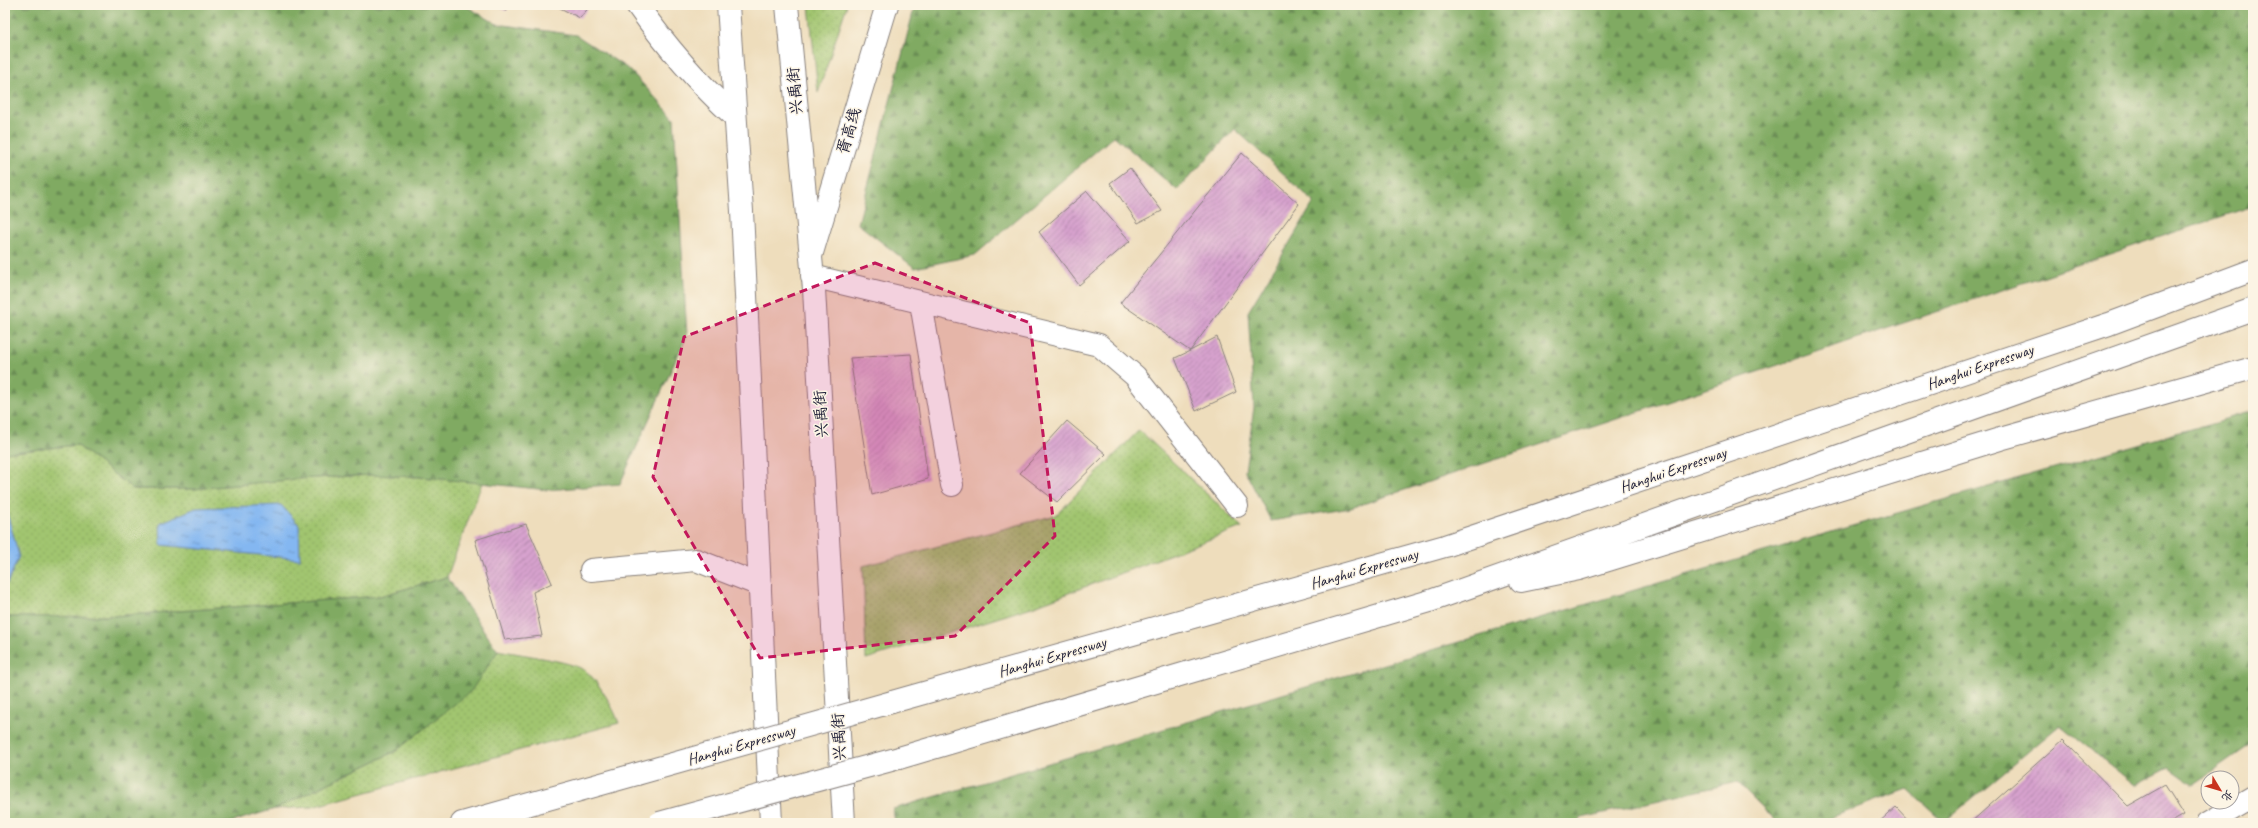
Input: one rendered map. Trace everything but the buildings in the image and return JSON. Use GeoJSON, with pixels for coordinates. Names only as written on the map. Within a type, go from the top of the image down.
{"type":"FeatureCollection","features":[{"type":"Feature","properties":{"kind":"main road"},"geometry":{"type":"LineString","coordinates":[[637,5],[659,37],[702,87],[735,117]]}},
{"type":"Feature","properties":{"kind":"main road"},"geometry":{"type":"LineString","coordinates":[[728,5],[760,585],[771,823]]}},
{"type":"Feature","properties":{"kind":"main road","name":"兴禹街"},"geometry":{"type":"LineString","coordinates":[[787,5],[812,266],[844,823]]}},
{"type":"Feature","properties":{"kind":"main road","name":"胥高线"},"geometry":{"type":"LineString","coordinates":[[812,266],[887,5]]}},
{"type":"Feature","properties":{"kind":"main road"},"geometry":{"type":"LineString","coordinates":[[812,266],[921,303],[1099,345],[1135,376],[1237,506]]}},
{"type":"Feature","properties":{"kind":"main road","name":"Hanghui Expressway"},"geometry":{"type":"LineString","coordinates":[[462,823],[1445,546],[2102,326],[2253,270]]}},
{"type":"Feature","properties":{"kind":"main road"},"geometry":{"type":"LineString","coordinates":[[921,303],[952,485]]}},
{"type":"Feature","properties":{"kind":"main road"},"geometry":{"type":"LineString","coordinates":[[659,823],[899,758],[1430,601],[2253,309]]}},
{"type":"Feature","properties":{"kind":"main road"},"geometry":{"type":"LineString","coordinates":[[1430,601],[1579,569],[2000,439],[2253,368]]}},
{"type":"Feature","properties":{"kind":"main road"},"geometry":{"type":"LineString","coordinates":[[591,570],[696,560],[760,585]]}},
{"type":"Feature","properties":{"kind":"main road"},"geometry":{"type":"LineString","coordinates":[[2208,823],[2253,797]]}},
{"type":"Feature","properties":{"kind":"highlighted area"},"geometry":{"type":"Polygon","coordinates":[[[875,263],[1030,323],[1055,536],[955,636],[760,658],[653,477],[684,337],[875,263]]]}},
{"type":"Feature","properties":{"kind":"green space"},"geometry":{"type":"Polygon","coordinates":[[[5,5],[464,5],[497,24],[576,35],[630,70],[674,118],[687,335],[620,484],[548,490],[421,477],[371,475],[297,479],[194,489],[133,489],[77,445],[5,453],[5,5]]]}},
{"type":"Feature","properties":{"kind":"green space"},"geometry":{"type":"Polygon","coordinates":[[[809,5],[847,5],[818,93],[809,5]]]}},
{"type":"Feature","properties":{"kind":"green space"},"geometry":{"type":"Polygon","coordinates":[[[915,5],[2253,5],[2253,206],[1351,508],[1271,521],[1245,471],[1254,407],[1248,312],[1314,202],[1235,129],[1177,190],[1114,136],[975,255],[915,268],[858,224],[915,5]]]}},
{"type":"Feature","properties":{"kind":"green space"},"geometry":{"type":"Polygon","coordinates":[[[2253,411],[2253,743],[2214,770],[2200,770],[2200,780],[2193,785],[2169,768],[2135,785],[2060,725],[1944,822],[1908,789],[1816,823],[1778,823],[1737,782],[1582,818],[1576,823],[895,823],[893,809],[1838,530],[2253,411]]]}},
{"type":"Feature","properties":{"kind":"green space"},"geometry":{"type":"Polygon","coordinates":[[[1139,430],[1242,527],[1032,607],[866,659],[863,566],[1056,515],[1139,430]]]}},
{"type":"Feature","properties":{"kind":"green space"},"geometry":{"type":"Polygon","coordinates":[[[77,445],[133,489],[194,489],[297,479],[371,475],[421,477],[482,483],[447,577],[380,596],[113,616],[5,617],[5,453],[77,445]]]}},
{"type":"Feature","properties":{"kind":"green space"},"geometry":{"type":"Polygon","coordinates":[[[447,577],[498,651],[471,691],[396,751],[275,809],[228,823],[5,823],[5,617],[113,616],[380,596],[447,577]]]}},
{"type":"Feature","properties":{"kind":"green space"},"geometry":{"type":"Polygon","coordinates":[[[498,650],[557,661],[579,667],[586,671],[605,695],[619,723],[312,807],[275,809],[396,751],[498,650]]]}},
{"type":"Feature","properties":{"kind":"water"},"geometry":{"type":"Polygon","coordinates":[[[281,505],[299,525],[300,559],[161,545],[160,523],[196,508],[281,505]]]}},
{"type":"Feature","properties":{"kind":"water"},"geometry":{"type":"Polygon","coordinates":[[[5,512],[7,513],[19,556],[7,584],[5,512]]]}}]}
